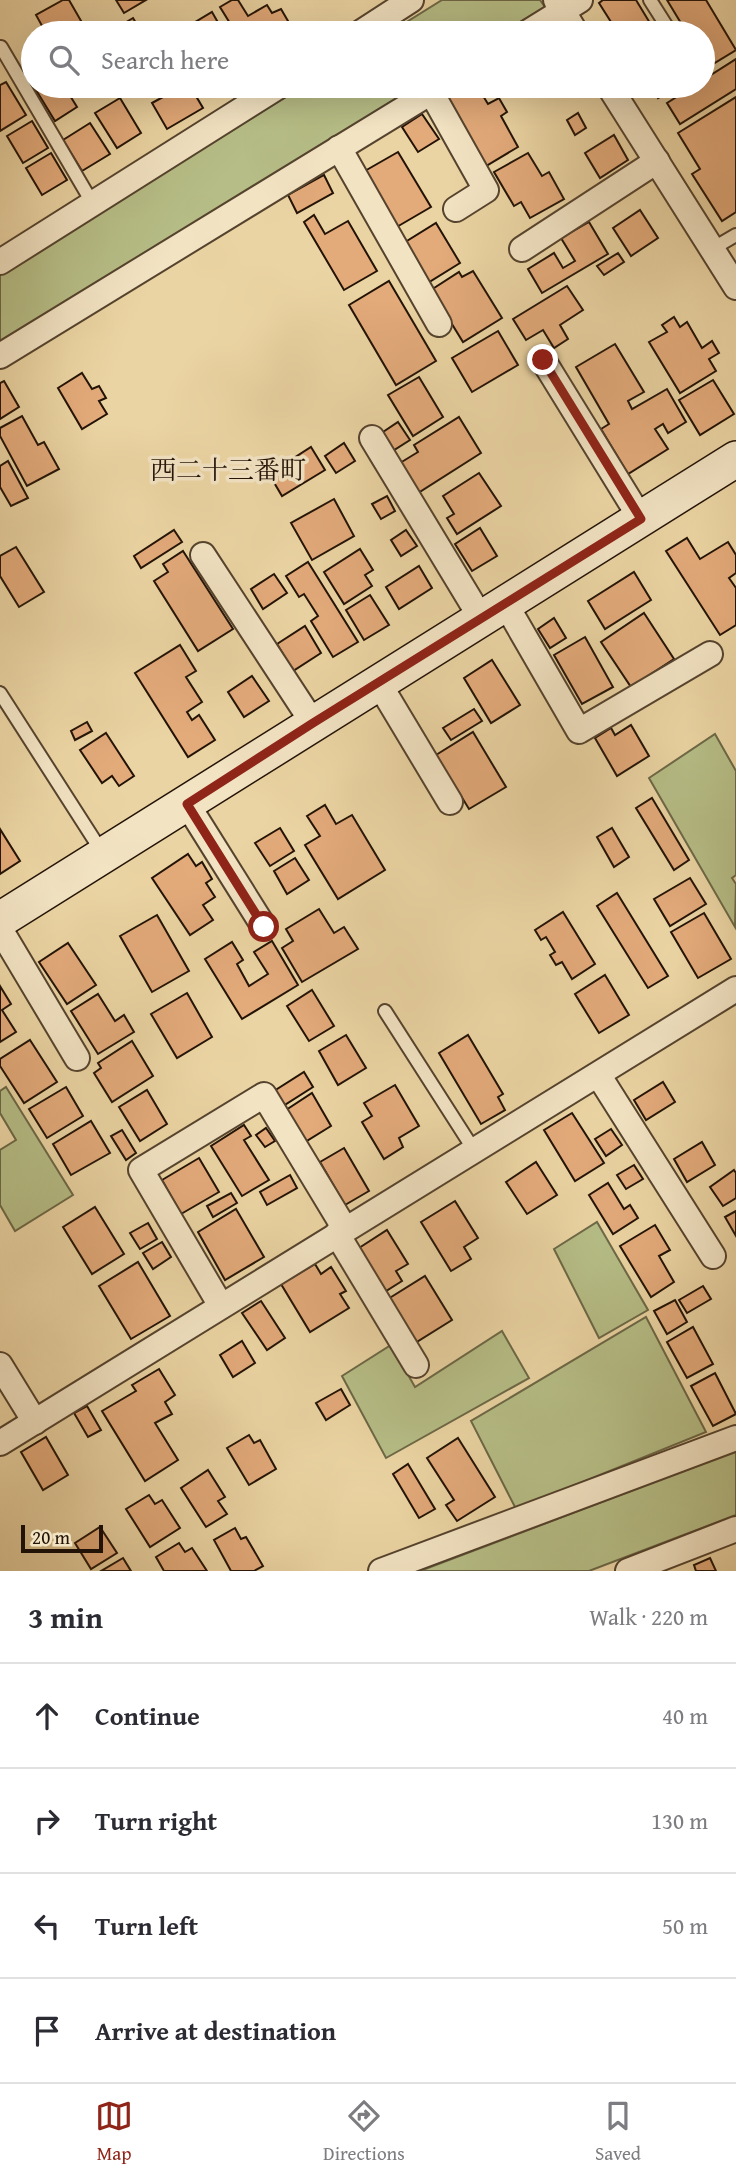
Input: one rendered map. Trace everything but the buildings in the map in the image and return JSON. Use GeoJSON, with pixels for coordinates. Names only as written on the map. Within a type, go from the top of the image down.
{"type":"FeatureCollection","features":[{"type":"Feature","properties":{"kind":"street"},"geometry":{"type":"LineString","coordinates":[[379,21],[411,0]]}},
{"type":"Feature","properties":{"kind":"street"},"geometry":{"type":"LineString","coordinates":[[543,21],[566,4],[572,21]]}},
{"type":"Feature","properties":{"kind":"street"},"geometry":{"type":"LineString","coordinates":[[0,262],[260,98]]}},
{"type":"Feature","properties":{"kind":"street"},"geometry":{"type":"LineString","coordinates":[[0,356],[421,98]]}},
{"type":"Feature","properties":{"kind":"street"},"geometry":{"type":"LineString","coordinates":[[440,98],[486,190],[456,209]]}},
{"type":"Feature","properties":{"kind":"street"},"geometry":{"type":"LineString","coordinates":[[617,98],[736,287]]}},
{"type":"Feature","properties":{"kind":"street"},"geometry":{"type":"LineString","coordinates":[[339,148],[439,324]]}},
{"type":"Feature","properties":{"kind":"street"},"geometry":{"type":"LineString","coordinates":[[522,249],[657,161]]}},
{"type":"Feature","properties":{"kind":"street"},"geometry":{"type":"LineString","coordinates":[[543,360],[641,519]]}},
{"type":"Feature","properties":{"kind":"street"},"geometry":{"type":"LineString","coordinates":[[372,438],[579,731],[710,654]]}},
{"type":"Feature","properties":{"kind":"street"},"geometry":{"type":"LineString","coordinates":[[0,920],[736,459]]}},
{"type":"Feature","properties":{"kind":"street"},"geometry":{"type":"LineString","coordinates":[[203,555],[313,723]]}},
{"type":"Feature","properties":{"kind":"street"},"geometry":{"type":"LineString","coordinates":[[378,682],[450,802]]}},
{"type":"Feature","properties":{"kind":"street"},"geometry":{"type":"LineString","coordinates":[[187,804],[264,927]]}},
{"type":"Feature","properties":{"kind":"street"},"geometry":{"type":"LineString","coordinates":[[0,929],[78,1058]]}},
{"type":"Feature","properties":{"kind":"street"},"geometry":{"type":"LineString","coordinates":[[0,1443],[341,1231],[599,1076],[736,989]]}},
{"type":"Feature","properties":{"kind":"street"},"geometry":{"type":"LineString","coordinates":[[599,1076],[713,1256]]}},
{"type":"Feature","properties":{"kind":"street"},"geometry":{"type":"LineString","coordinates":[[221,1306],[141,1170],[264,1095],[416,1365]]}},
{"type":"Feature","properties":{"kind":"street"},"geometry":{"type":"LineString","coordinates":[[0,1365],[35,1422]]}},
{"type":"Feature","properties":{"kind":"street"},"geometry":{"type":"LineString","coordinates":[[381,1571],[736,1438]]}},
{"type":"Feature","properties":{"kind":"street"},"geometry":{"type":"LineString","coordinates":[[640,1569],[736,1529]]}},
{"type":"Feature","properties":{"kind":"lane"},"geometry":{"type":"LineString","coordinates":[[650,0],[663,21]]}},
{"type":"Feature","properties":{"kind":"lane"},"geometry":{"type":"LineString","coordinates":[[1,47],[21,81]]}},
{"type":"Feature","properties":{"kind":"lane"},"geometry":{"type":"LineString","coordinates":[[31,98],[93,204]]}},
{"type":"Feature","properties":{"kind":"lane"},"geometry":{"type":"LineString","coordinates":[[712,250],[736,236]]}},
{"type":"Feature","properties":{"kind":"lane"},"geometry":{"type":"LineString","coordinates":[[0,693],[104,855]]}},
{"type":"Feature","properties":{"kind":"lane"},"geometry":{"type":"LineString","coordinates":[[385,1011],[474,1150]]}},
{"type":"Feature","properties":{"kind":"green space"},"geometry":{"type":"Polygon","coordinates":[[[442,0],[540,0],[545,7],[522,21],[408,21],[442,0]]]}},
{"type":"Feature","properties":{"kind":"green space"},"geometry":{"type":"Polygon","coordinates":[[[285,98],[397,98],[0,342],[0,274],[285,98]]]}},
{"type":"Feature","properties":{"kind":"green space"},"geometry":{"type":"Polygon","coordinates":[[[715,734],[736,771],[736,875],[732,878],[736,884],[735,927],[649,778],[715,734]]]}},
{"type":"Feature","properties":{"kind":"green space"},"geometry":{"type":"Polygon","coordinates":[[[6,1087],[73,1195],[15,1231],[0,1205],[0,1150],[16,1140],[0,1113],[0,1091],[6,1087]]]}},
{"type":"Feature","properties":{"kind":"green space"},"geometry":{"type":"Polygon","coordinates":[[[597,1222],[648,1310],[599,1338],[554,1249],[597,1222]]]}},
{"type":"Feature","properties":{"kind":"green space"},"geometry":{"type":"Polygon","coordinates":[[[646,1317],[706,1432],[516,1509],[471,1421],[646,1317]]]}},
{"type":"Feature","properties":{"kind":"green space"},"geometry":{"type":"Polygon","coordinates":[[[502,1331],[529,1378],[386,1458],[342,1376],[391,1345],[415,1387],[502,1331]]]}},
{"type":"Feature","properties":{"kind":"green space"},"geometry":{"type":"Polygon","coordinates":[[[736,1451],[736,1515],[589,1571],[420,1571],[736,1451]]]}},
{"type":"Feature","properties":{"kind":"district","name":"西二十三番町"},"geometry":{"type":"Point","coordinates":[228,470]}},
{"type":"Feature","properties":{"kind":"route"},"geometry":{"type":"LineString","coordinates":[[264,927],[187,804],[641,519],[543,360]]}}]}
